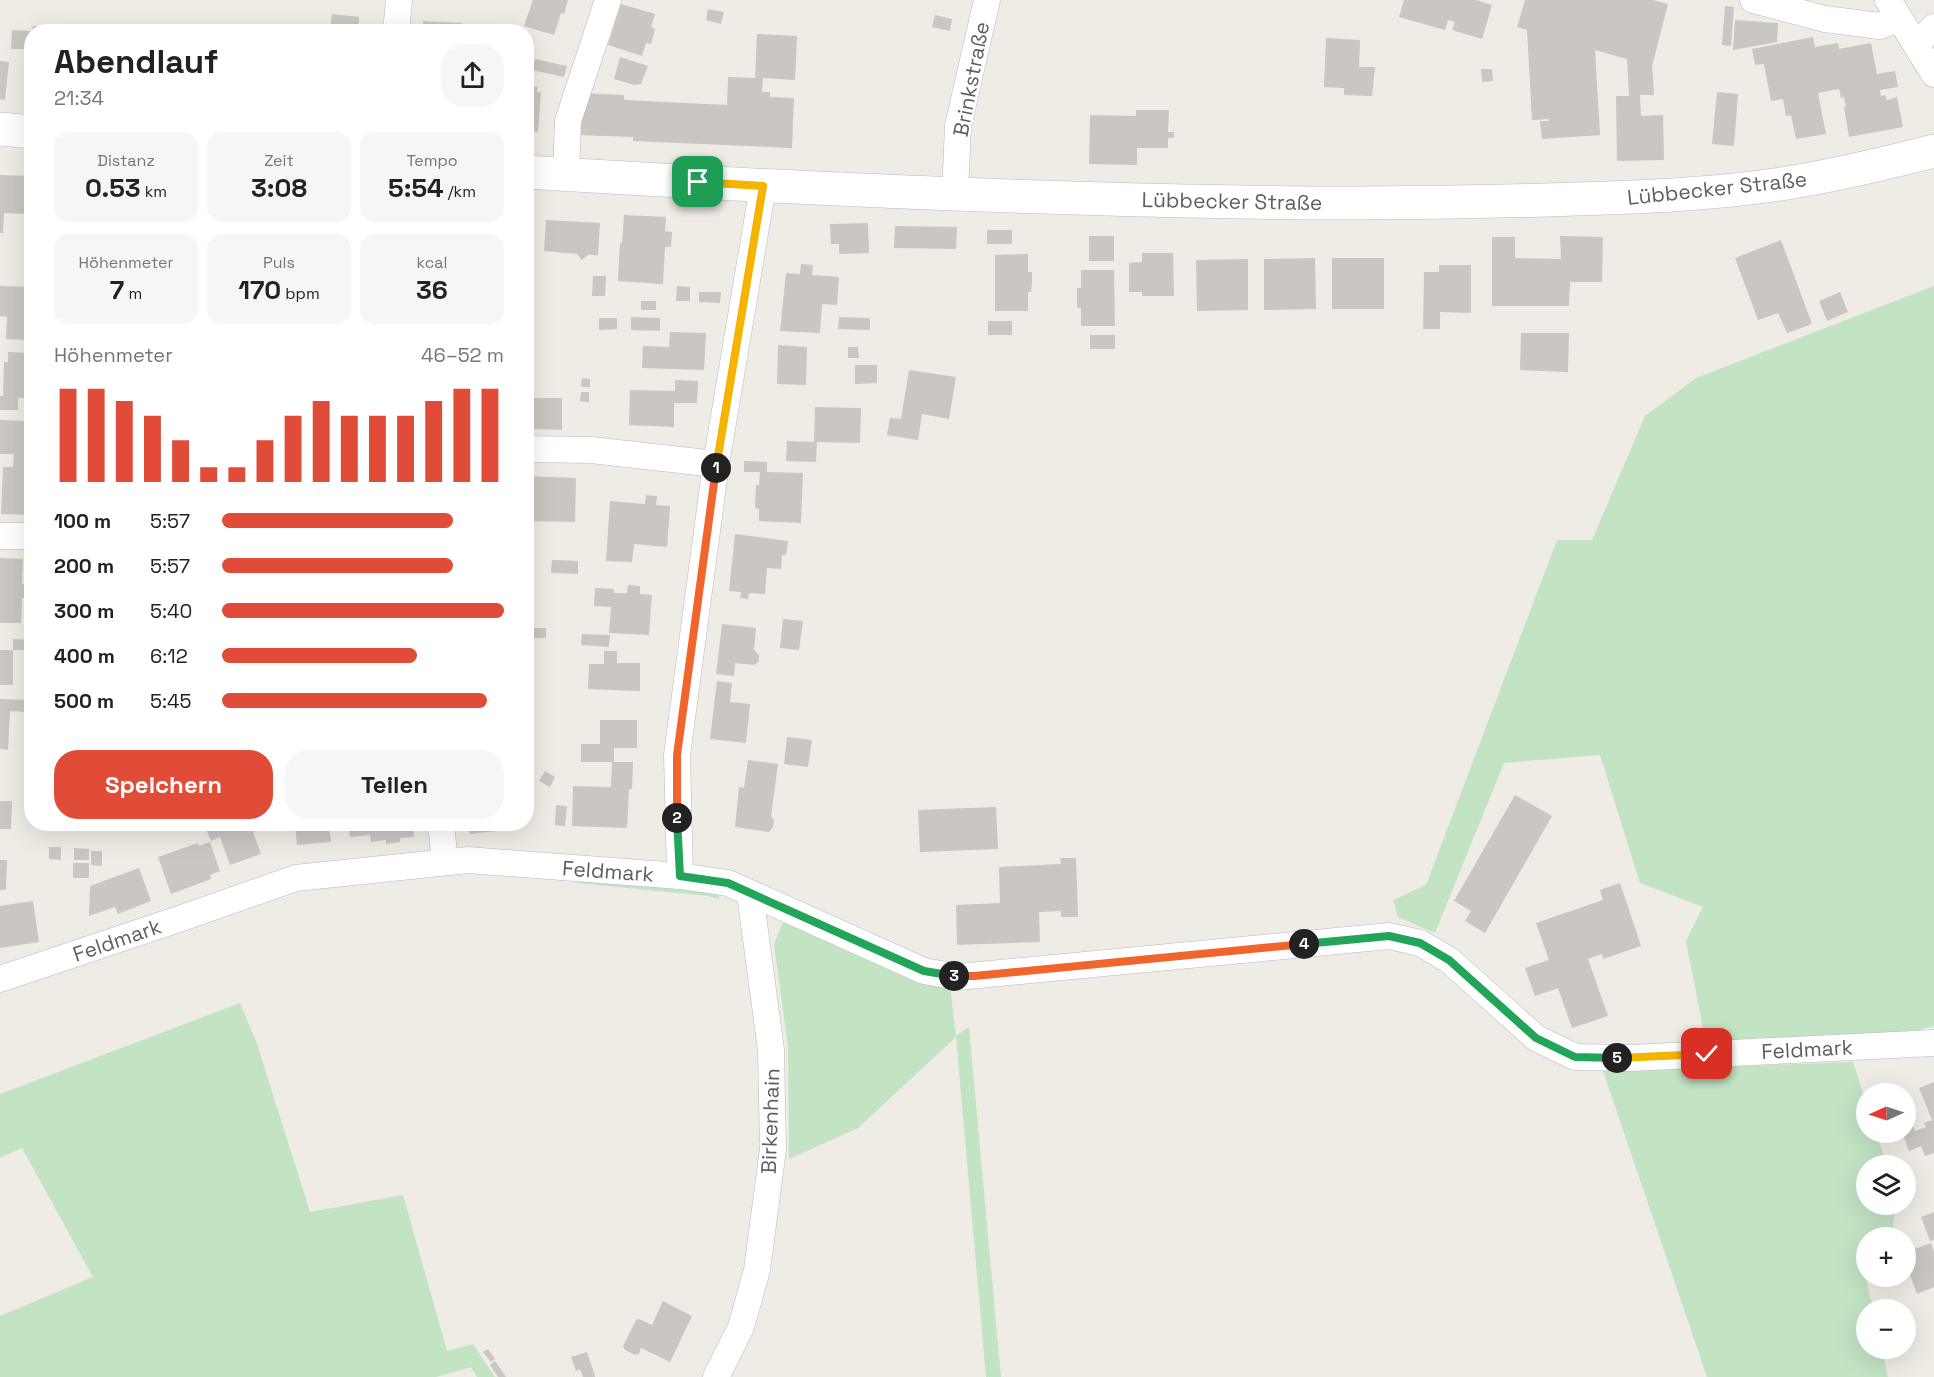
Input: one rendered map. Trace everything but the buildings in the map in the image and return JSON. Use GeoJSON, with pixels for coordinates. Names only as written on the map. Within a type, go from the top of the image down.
{"type":"FeatureCollection","features":[{"type":"Feature","properties":{"kind":"main road"},"geometry":{"type":"LineString","coordinates":[[0,129],[24,131]]}},
{"type":"Feature","properties":{"kind":"main road","name":"Lübbecker Straße"},"geometry":{"type":"LineString","coordinates":[[534,172],[763,186],[955,194],[1352,204],[1641,197],[1721,191],[1841,174],[1934,151]]}},
{"type":"Feature","properties":{"kind":"street"},"geometry":{"type":"LineString","coordinates":[[397,24],[399,0]]}},
{"type":"Feature","properties":{"kind":"street"},"geometry":{"type":"LineString","coordinates":[[566,174],[568,121],[608,0]]}},
{"type":"Feature","properties":{"kind":"street","name":"Brinkstraße"},"geometry":{"type":"LineString","coordinates":[[955,194],[958,126],[987,0]]}},
{"type":"Feature","properties":{"kind":"street"},"geometry":{"type":"LineString","coordinates":[[1752,0],[1825,19],[1880,26],[1894,9],[1925,35],[1934,74]]}},
{"type":"Feature","properties":{"kind":"street"},"geometry":{"type":"LineString","coordinates":[[680,876],[677,755],[716,464],[763,186]]}},
{"type":"Feature","properties":{"kind":"street"},"geometry":{"type":"LineString","coordinates":[[534,449],[591,450],[716,464]]}},
{"type":"Feature","properties":{"kind":"street"},"geometry":{"type":"LineString","coordinates":[[0,536],[24,536]]}},
{"type":"Feature","properties":{"kind":"street"},"geometry":{"type":"LineString","coordinates":[[442,831],[445,862]]}},
{"type":"Feature","properties":{"kind":"street","name":"Feldmark"},"geometry":{"type":"LineString","coordinates":[[0,979],[296,878],[468,860],[680,876],[728,883],[924,971],[958,977],[1389,936],[1420,943],[1449,960],[1536,1038],[1575,1057],[1631,1058],[1934,1043]]}},
{"type":"Feature","properties":{"kind":"street","name":"Birkenhain"},"geometry":{"type":"LineString","coordinates":[[716,1377],[741,1327],[757,1270],[773,1149],[771,1050],[750,894]]}},
{"type":"Feature","properties":{"kind":"green space"},"geometry":{"type":"Polygon","coordinates":[[[1934,286],[1934,1026],[1915,1031],[1846,1038],[1706,1044],[1686,941],[1703,907],[1640,883],[1600,755],[1504,763],[1435,933],[1398,917],[1393,900],[1426,885],[1557,540],[1592,540],[1645,416],[1696,378],[1934,286]]]}},
{"type":"Feature","properties":{"kind":"green space"},"geometry":{"type":"Polygon","coordinates":[[[585,875],[718,887],[719,899],[577,883],[585,875]]]}},
{"type":"Feature","properties":{"kind":"green space"},"geometry":{"type":"Polygon","coordinates":[[[783,922],[920,984],[950,986],[956,1036],[969,1027],[1001,1377],[986,1377],[956,1037],[858,1128],[789,1159],[788,1046],[774,944],[783,922]]]}},
{"type":"Feature","properties":{"kind":"green space"},"geometry":{"type":"Polygon","coordinates":[[[240,1003],[257,1044],[310,1212],[403,1195],[447,1351],[473,1344],[495,1377],[477,1377],[471,1367],[436,1377],[0,1377],[0,1316],[93,1277],[22,1148],[0,1158],[0,1094],[240,1003]]]}},
{"type":"Feature","properties":{"kind":"green space"},"geometry":{"type":"Polygon","coordinates":[[[1853,1062],[1860,1083],[1856,1083],[1856,1143],[1879,1143],[1884,1155],[1856,1155],[1856,1215],[1894,1215],[1893,1227],[1856,1227],[1856,1287],[1868,1287],[1871,1299],[1856,1299],[1856,1359],[1884,1359],[1888,1377],[1707,1377],[1603,1071],[1853,1062]]]}},
{"type":"Feature","properties":{"kind":"route"},"geometry":{"type":"LineString","coordinates":[[698,182],[763,186],[716,464],[677,755],[680,876],[728,883],[924,971],[958,977],[1389,936],[1420,943],[1449,960],[1536,1038],[1575,1057],[1606,1059],[1707,1054]]}}]}
